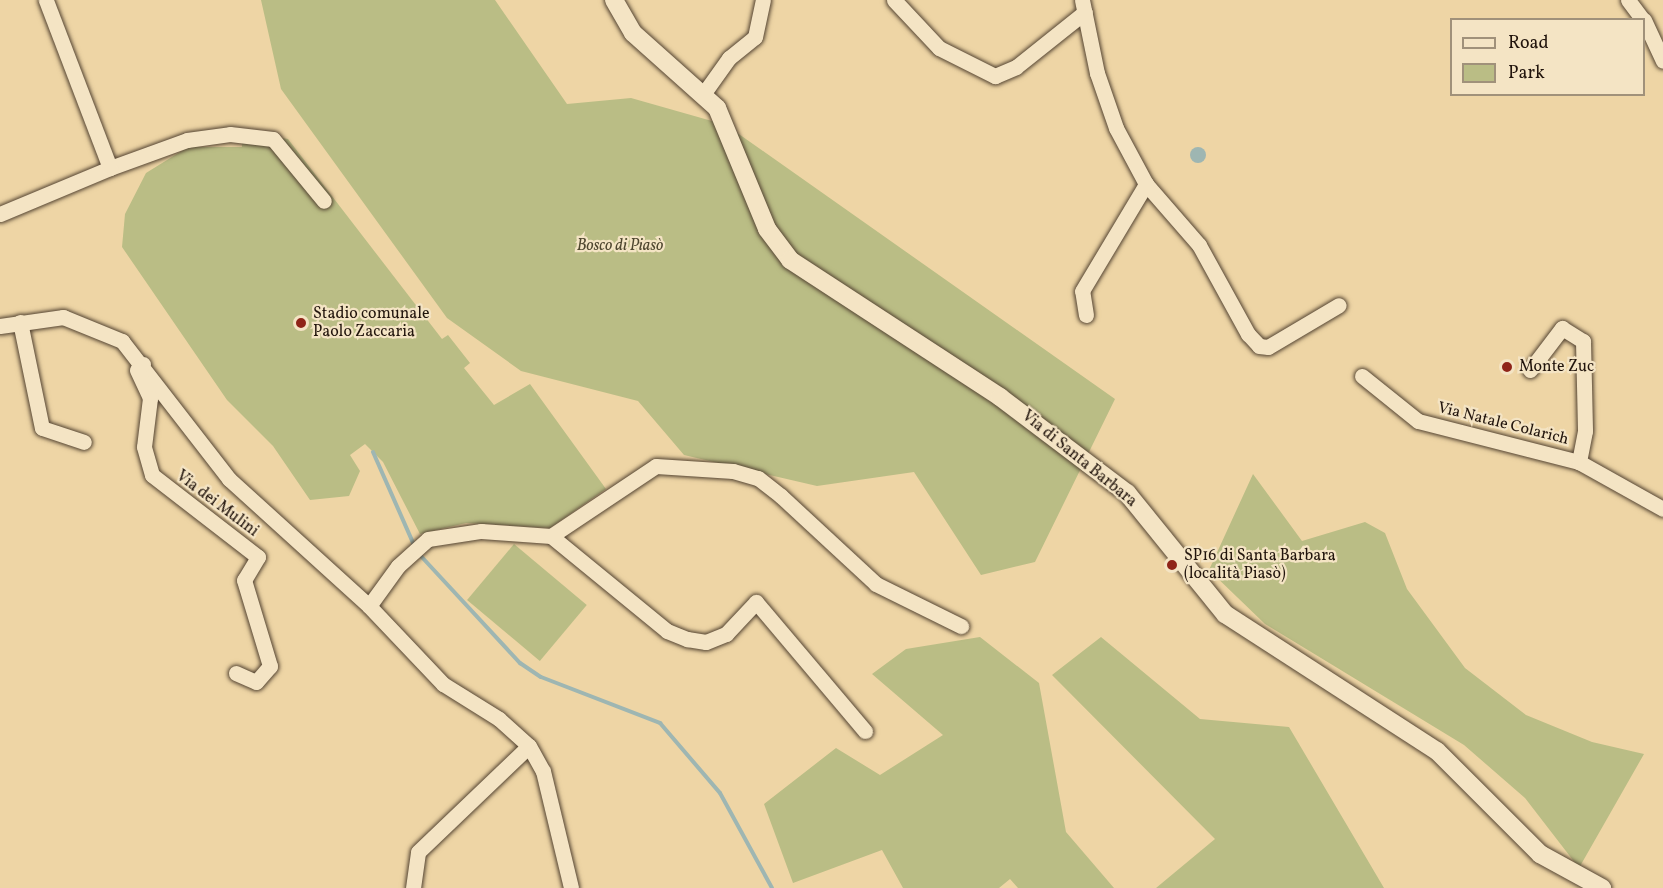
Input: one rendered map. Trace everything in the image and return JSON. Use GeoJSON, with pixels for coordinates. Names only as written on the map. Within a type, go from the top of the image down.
{"type":"FeatureCollection","features":[{"type":"Feature","properties":{"kind":"street"},"geometry":{"type":"LineString","coordinates":[[46,0],[105,170]]}},
{"type":"Feature","properties":{"kind":"street","name":"Via di Santa Barbara"},"geometry":{"type":"LineString","coordinates":[[614,0],[633,33],[704,93],[726,125],[767,229],[790,260],[1000,396],[1127,493],[1225,614],[1437,751],[1540,854],[1602,888]]}},
{"type":"Feature","properties":{"kind":"street"},"geometry":{"type":"LineString","coordinates":[[704,93],[729,58],[755,37],[764,0]]}},
{"type":"Feature","properties":{"kind":"street"},"geometry":{"type":"LineString","coordinates":[[894,0],[939,48],[995,76],[1016,68],[1084,6]]}},
{"type":"Feature","properties":{"kind":"street"},"geometry":{"type":"LineString","coordinates":[[1628,0],[1642,18]]}},
{"type":"Feature","properties":{"kind":"street"},"geometry":{"type":"LineString","coordinates":[[1084,6],[1105,102],[1146,184],[1199,245],[1259,346],[1283,340],[1339,305]]}},
{"type":"Feature","properties":{"kind":"street"},"geometry":{"type":"LineString","coordinates":[[1645,24],[1663,62]]}},
{"type":"Feature","properties":{"kind":"street"},"geometry":{"type":"LineString","coordinates":[[0,214],[105,170],[206,136],[273,139],[324,201]]}},
{"type":"Feature","properties":{"kind":"street"},"geometry":{"type":"LineString","coordinates":[[1086,315],[1082,291],[1146,184]]}},
{"type":"Feature","properties":{"kind":"street","name":"Via dei Mulini"},"geometry":{"type":"LineString","coordinates":[[0,326],[63,317],[89,325],[122,341],[143,364],[229,479],[369,606],[443,684],[499,719],[529,746],[543,771],[571,888]]}},
{"type":"Feature","properties":{"kind":"street"},"geometry":{"type":"LineString","coordinates":[[20,322],[42,428],[84,442]]}},
{"type":"Feature","properties":{"kind":"street","name":"Via Natale Colarich"},"geometry":{"type":"LineString","coordinates":[[1530,370],[1562,328],[1583,341],[1585,431],[1579,462]]}},
{"type":"Feature","properties":{"kind":"street","name":"Via dei Mulini"},"geometry":{"type":"LineString","coordinates":[[143,364],[137,370],[150,398],[144,447],[152,475],[258,557],[244,580],[270,666],[256,682],[236,673]]}},
{"type":"Feature","properties":{"kind":"street","name":"Via Natale Colarich"},"geometry":{"type":"LineString","coordinates":[[1362,376],[1418,421],[1579,462],[1663,510]]}},
{"type":"Feature","properties":{"kind":"street"},"geometry":{"type":"LineString","coordinates":[[551,536],[656,466],[734,471],[758,478],[781,496],[876,584],[961,626]]}},
{"type":"Feature","properties":{"kind":"street"},"geometry":{"type":"LineString","coordinates":[[369,606],[411,552],[428,539],[481,531],[551,536],[667,631],[687,639],[706,642],[726,634],[756,602],[865,731]]}},
{"type":"Feature","properties":{"kind":"street"},"geometry":{"type":"LineString","coordinates":[[413,888],[418,852],[529,746]]}},
{"type":"Feature","properties":{"kind":"green space","name":"Bosco di Piasò"},"geometry":{"type":"Polygon","coordinates":[[[261,0],[495,0],[567,104],[631,98],[726,125],[1115,399],[1035,562],[981,575],[914,472],[817,486],[684,455],[638,401],[521,371],[447,318],[281,89],[261,0]]]}},
{"type":"Feature","properties":{"kind":"green space","name":"Stadio comunale Paolo Zaccaria"},"geometry":{"type":"Polygon","coordinates":[[[241,131],[288,139],[442,339],[448,335],[470,363],[464,368],[494,405],[530,384],[606,489],[550,528],[466,523],[420,534],[383,462],[365,444],[350,455],[360,471],[349,496],[310,500],[273,446],[227,400],[122,247],[125,214],[146,173],[188,147],[242,147],[241,131]]]}},
{"type":"Feature","properties":{"kind":"green space"},"geometry":{"type":"Polygon","coordinates":[[[1253,474],[1302,541],[1365,522],[1385,533],[1407,589],[1465,668],[1526,715],[1592,742],[1644,754],[1579,868],[1525,798],[1464,745],[1265,624],[1209,570],[1253,474]]]}},
{"type":"Feature","properties":{"kind":"green space"},"geometry":{"type":"Polygon","coordinates":[[[514,544],[587,605],[540,661],[467,600],[514,544]]]}},
{"type":"Feature","properties":{"kind":"green space"},"geometry":{"type":"Polygon","coordinates":[[[980,637],[1039,683],[1066,832],[1114,888],[1018,888],[1010,879],[999,888],[903,888],[882,850],[793,883],[764,804],[836,748],[880,775],[943,735],[872,674],[906,649],[980,637]]]}},
{"type":"Feature","properties":{"kind":"green space"},"geometry":{"type":"Polygon","coordinates":[[[1101,637],[1200,719],[1289,727],[1384,888],[1156,888],[1215,839],[1052,675],[1101,637]]]}},
{"type":"Feature","properties":{"kind":"water"},"geometry":{"type":"Polygon","coordinates":[[[1198,147],[1206,155],[1198,163],[1190,155],[1198,147]]]}},
{"type":"Feature","properties":{"kind":"waterway"},"geometry":{"type":"LineString","coordinates":[[373,452],[414,545]]}},
{"type":"Feature","properties":{"kind":"waterway"},"geometry":{"type":"LineString","coordinates":[[419,554],[520,663],[541,677],[660,723],[720,793],[772,888]]}},
{"type":"Feature","properties":{"kind":"place","name":"Stadio comunale Paolo Zaccaria"},"geometry":{"type":"Point","coordinates":[301,323]}},
{"type":"Feature","properties":{"kind":"place","name":"Monte Zuc"},"geometry":{"type":"Point","coordinates":[1507,367]}},
{"type":"Feature","properties":{"kind":"place","name":"SP16 di Santa Barbara (località Piasò)"},"geometry":{"type":"Point","coordinates":[1172,565]}}]}
